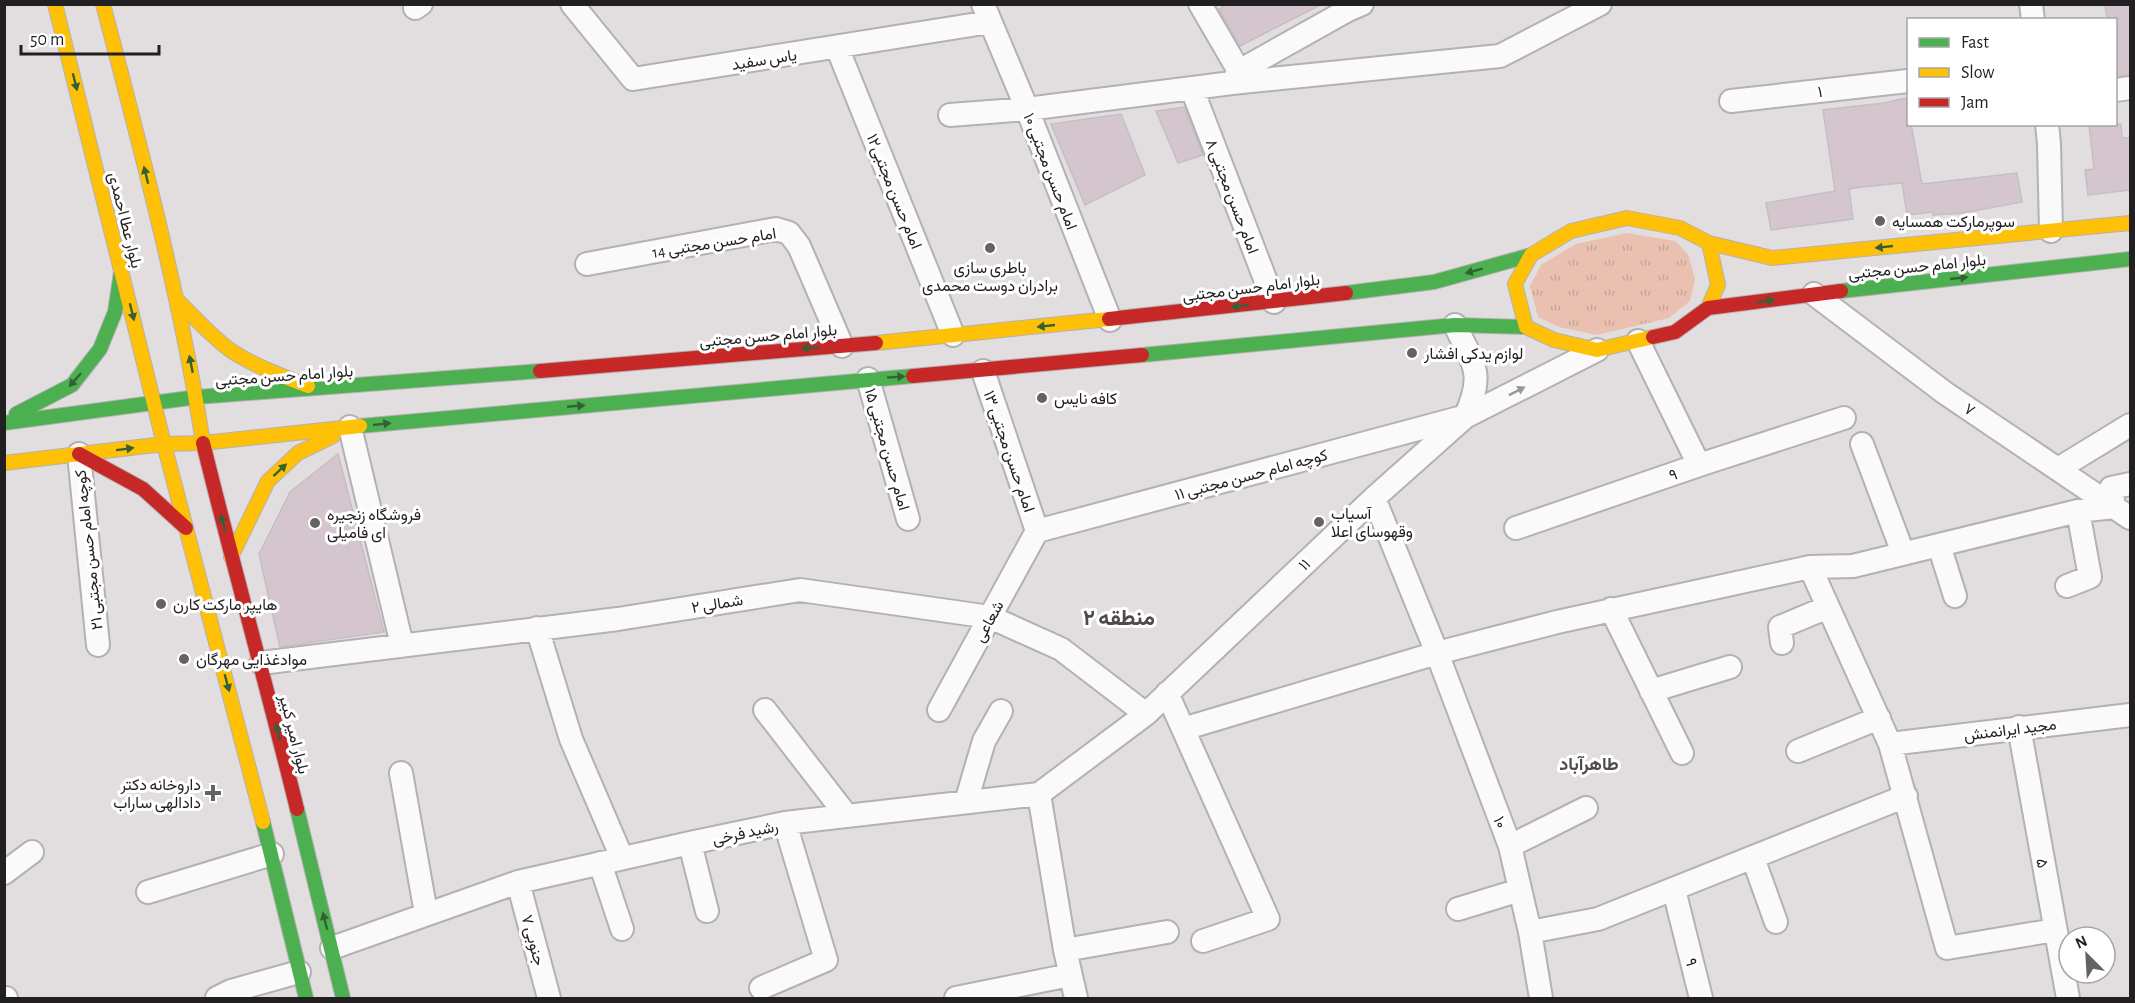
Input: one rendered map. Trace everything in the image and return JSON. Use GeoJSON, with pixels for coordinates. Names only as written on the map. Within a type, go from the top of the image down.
{"type":"FeatureCollection","features":[{"type":"Feature","properties":{"kind":"main road","name":"بلوار عطا احمدی"},"geometry":{"type":"LineString","coordinates":[[56,4],[164,444]]}},
{"type":"Feature","properties":{"kind":"main road","name":"بلوار عطا احمدی"},"geometry":{"type":"LineString","coordinates":[[103,4],[178,301],[197,397],[203,443]]}},
{"type":"Feature","properties":{"kind":"main road"},"geometry":{"type":"LineString","coordinates":[[4,463],[164,444],[203,443],[350,427],[983,371],[1455,325],[1526,327],[1554,340],[1598,350],[1675,332],[1708,308],[1718,285],[1709,243],[1680,228],[1627,218],[1571,231],[1531,255],[1515,285],[1526,327]]}},
{"type":"Feature","properties":{"kind":"main road","name":"بلوار امام حسن مجتبی"},"geometry":{"type":"LineString","coordinates":[[1709,243],[1772,258],[2130,224]]}},
{"type":"Feature","properties":{"kind":"main road","name":"بلوار امام حسن مجتبی"},"geometry":{"type":"LineString","coordinates":[[4,422],[197,397],[842,346],[1110,320],[1434,282],[1531,255]]}},
{"type":"Feature","properties":{"kind":"main road","name":"بلوار امام حسن مجتبی"},"geometry":{"type":"LineString","coordinates":[[1708,308],[2130,259]]}},
{"type":"Feature","properties":{"kind":"main road"},"geometry":{"type":"LineString","coordinates":[[4,422],[72,386],[100,349],[115,312],[121,271]]}},
{"type":"Feature","properties":{"kind":"main road"},"geometry":{"type":"LineString","coordinates":[[178,301],[213,336],[237,355],[270,371],[318,389]]}},
{"type":"Feature","properties":{"kind":"main road"},"geometry":{"type":"LineString","coordinates":[[231,557],[268,481],[298,453],[350,427]]}},
{"type":"Feature","properties":{"kind":"main road","name":"بلوار امیر کبیر"},"geometry":{"type":"LineString","coordinates":[[203,443],[231,557],[261,663],[343,999]]}},
{"type":"Feature","properties":{"kind":"main road"},"geometry":{"type":"LineString","coordinates":[[164,444],[272,854],[306,999]]}},
{"type":"Feature","properties":{"kind":"main road"},"geometry":{"type":"LineString","coordinates":[[79,454],[143,489],[186,528]]}},
{"type":"Feature","properties":{"kind":"street","name":"یاس سفید"},"geometry":{"type":"LineString","coordinates":[[572,4],[633,79],[837,47],[987,13]]}},
{"type":"Feature","properties":{"kind":"street"},"geometry":{"type":"LineString","coordinates":[[1200,4],[1235,77]]}},
{"type":"Feature","properties":{"kind":"street"},"geometry":{"type":"LineString","coordinates":[[1235,77],[1362,4]]}},
{"type":"Feature","properties":{"kind":"street"},"geometry":{"type":"LineString","coordinates":[[950,115],[1027,109],[1192,89],[1235,77],[1500,56],[1600,4]]}},
{"type":"Feature","properties":{"kind":"street","name":"امام حسن مجتبی ۱۰"},"geometry":{"type":"LineString","coordinates":[[987,13],[1110,320]]}},
{"type":"Feature","properties":{"kind":"street","name":"امام حسن مجتبی۱۲"},"geometry":{"type":"LineString","coordinates":[[837,47],[953,336]]}},
{"type":"Feature","properties":{"kind":"street","name":"۱"},"geometry":{"type":"LineString","coordinates":[[1731,100],[1907,81]]}},
{"type":"Feature","properties":{"kind":"street","name":"امام حسن مجتبی ۸"},"geometry":{"type":"LineString","coordinates":[[1192,89],[1274,302]]}},
{"type":"Feature","properties":{"kind":"street"},"geometry":{"type":"LineString","coordinates":[[2047,126],[2051,231]]}},
{"type":"Feature","properties":{"kind":"street","name":"امام حسن مجتبی 14"},"geometry":{"type":"LineString","coordinates":[[587,264],[776,229],[789,233],[799,246],[842,346]]}},
{"type":"Feature","properties":{"kind":"street","name":"۷"},"geometry":{"type":"LineString","coordinates":[[1814,294],[1945,393],[2122,512]]}},
{"type":"Feature","properties":{"kind":"street","name":"۱۱"},"geometry":{"type":"LineString","coordinates":[[1455,325],[1473,362],[1477,379],[1474,396],[1465,417]]}},
{"type":"Feature","properties":{"kind":"street","name":"۹"},"geometry":{"type":"LineString","coordinates":[[1516,528],[1699,465],[1638,341]]}},
{"type":"Feature","properties":{"kind":"street","name":"۱۱"},"geometry":{"type":"LineString","coordinates":[[1146,714],[1374,498],[1465,417],[1598,350]]}},
{"type":"Feature","properties":{"kind":"street","name":"امام حسن مجتبی ۱۳"},"geometry":{"type":"LineString","coordinates":[[983,371],[1037,531]]}},
{"type":"Feature","properties":{"kind":"street","name":"امام حسن مجتبی ۱۵"},"geometry":{"type":"LineString","coordinates":[[868,380],[908,519]]}},
{"type":"Feature","properties":{"kind":"street","name":"کوچه امام حسن مجتبی ۱۱"},"geometry":{"type":"LineString","coordinates":[[1037,531],[1465,417]]}},
{"type":"Feature","properties":{"kind":"street"},"geometry":{"type":"LineString","coordinates":[[1699,465],[1844,418]]}},
{"type":"Feature","properties":{"kind":"street"},"geometry":{"type":"LineString","coordinates":[[2058,469],[2130,425]]}},
{"type":"Feature","properties":{"kind":"street"},"geometry":{"type":"LineString","coordinates":[[350,427],[402,645]]}},
{"type":"Feature","properties":{"kind":"street"},"geometry":{"type":"LineString","coordinates":[[1862,444],[1903,553]]}},
{"type":"Feature","properties":{"kind":"street","name":"کوچه امام حسن مجتبی ۲۱"},"geometry":{"type":"LineString","coordinates":[[79,454],[98,645]]}},
{"type":"Feature","properties":{"kind":"street"},"geometry":{"type":"LineString","coordinates":[[1184,729],[1437,653],[1611,609],[1810,567],[1853,566],[2078,511],[2122,512],[2111,489],[2130,484]]}},
{"type":"Feature","properties":{"kind":"street","name":"۱۰"},"geometry":{"type":"LineString","coordinates":[[1374,498],[1437,653],[1510,846],[1530,932],[1541,999]]}},
{"type":"Feature","properties":{"kind":"street"},"geometry":{"type":"LineString","coordinates":[[2067,586],[2090,578],[2078,511]]}},
{"type":"Feature","properties":{"kind":"street","name":"شعاعی"},"geometry":{"type":"LineString","coordinates":[[939,710],[1037,531]]}},
{"type":"Feature","properties":{"kind":"street"},"geometry":{"type":"LineString","coordinates":[[1939,545],[1955,596]]}},
{"type":"Feature","properties":{"kind":"street"},"geometry":{"type":"LineString","coordinates":[[1810,567],[1890,744],[1947,948],[2055,930]]}},
{"type":"Feature","properties":{"kind":"street","name":"۲ شمالی"},"geometry":{"type":"LineString","coordinates":[[261,663],[618,619],[800,590],[990,617],[1061,649],[1146,714]]}},
{"type":"Feature","properties":{"kind":"street"},"geometry":{"type":"LineString","coordinates":[[1782,643],[1780,627],[1828,608]]}},
{"type":"Feature","properties":{"kind":"street"},"geometry":{"type":"LineString","coordinates":[[1611,609],[1682,753]]}},
{"type":"Feature","properties":{"kind":"street"},"geometry":{"type":"LineString","coordinates":[[537,628],[571,739],[622,858]]}},
{"type":"Feature","properties":{"kind":"street"},"geometry":{"type":"LineString","coordinates":[[1651,691],[1730,668]]}},
{"type":"Feature","properties":{"kind":"street"},"geometry":{"type":"LineString","coordinates":[[1167,693],[1268,919],[1203,941]]}},
{"type":"Feature","properties":{"kind":"street"},"geometry":{"type":"LineString","coordinates":[[765,710],[847,816]]}},
{"type":"Feature","properties":{"kind":"street"},"geometry":{"type":"LineString","coordinates":[[966,802],[984,741],[1001,711]]}},
{"type":"Feature","properties":{"kind":"street"},"geometry":{"type":"LineString","coordinates":[[1076,999],[1065,950],[1039,794],[1146,714]]}},
{"type":"Feature","properties":{"kind":"street","name":"مجید ایرانمنش"},"geometry":{"type":"LineString","coordinates":[[1890,744],[2130,715]]}},
{"type":"Feature","properties":{"kind":"street"},"geometry":{"type":"LineString","coordinates":[[1798,751],[1879,718]]}},
{"type":"Feature","properties":{"kind":"street","name":"۵"},"geometry":{"type":"LineString","coordinates":[[2019,727],[2068,999]]}},
{"type":"Feature","properties":{"kind":"street"},"geometry":{"type":"LineString","coordinates":[[401,773],[426,913]]}},
{"type":"Feature","properties":{"kind":"street","name":"رشید فرخی"},"geometry":{"type":"LineString","coordinates":[[332,948],[518,882],[690,843],[785,823],[1039,794]]}},
{"type":"Feature","properties":{"kind":"street"},"geometry":{"type":"LineString","coordinates":[[1530,932],[1599,920],[1906,796]]}},
{"type":"Feature","properties":{"kind":"street"},"geometry":{"type":"LineString","coordinates":[[1510,846],[1586,808]]}},
{"type":"Feature","properties":{"kind":"street"},"geometry":{"type":"LineString","coordinates":[[761,988],[826,960],[785,823]]}},
{"type":"Feature","properties":{"kind":"street"},"geometry":{"type":"LineString","coordinates":[[690,843],[707,911]]}},
{"type":"Feature","properties":{"kind":"street"},"geometry":{"type":"LineString","coordinates":[[4,873],[32,852]]}},
{"type":"Feature","properties":{"kind":"street"},"geometry":{"type":"LineString","coordinates":[[148,892],[272,854]]}},
{"type":"Feature","properties":{"kind":"street"},"geometry":{"type":"LineString","coordinates":[[1753,858],[1776,922]]}},
{"type":"Feature","properties":{"kind":"street"},"geometry":{"type":"LineString","coordinates":[[600,863],[622,930]]}},
{"type":"Feature","properties":{"kind":"street","name":"۷ جنوبی"},"geometry":{"type":"LineString","coordinates":[[518,882],[549,999]]}},
{"type":"Feature","properties":{"kind":"street"},"geometry":{"type":"LineString","coordinates":[[1458,909],[1520,890]]}},
{"type":"Feature","properties":{"kind":"street","name":"۹"},"geometry":{"type":"LineString","coordinates":[[1674,890],[1701,999]]}},
{"type":"Feature","properties":{"kind":"street"},"geometry":{"type":"LineString","coordinates":[[1065,950],[1167,932]]}},
{"type":"Feature","properties":{"kind":"street"},"geometry":{"type":"LineString","coordinates":[[217,999],[231,991],[299,972]]}},
{"type":"Feature","properties":{"kind":"street"},"geometry":{"type":"LineString","coordinates":[[956,999],[1070,975]]}},
{"type":"Feature","properties":{"kind":"green space"},"geometry":{"type":"Polygon","coordinates":[[[1627,233],[1675,241],[1688,254],[1695,279],[1690,301],[1669,318],[1597,335],[1559,327],[1538,317],[1530,286],[1541,265],[1576,244],[1627,233]]]}},
{"type":"Feature","properties":{"kind":"building"},"geometry":{"type":"Polygon","coordinates":[[[1227,4],[1322,4],[1240,46],[1219,9],[1227,4]]]}},
{"type":"Feature","properties":{"kind":"building"},"geometry":{"type":"Polygon","coordinates":[[[2105,4],[2130,4],[2130,75],[2117,76],[2117,18],[2107,18],[2105,4]]]}},
{"type":"Feature","properties":{"kind":"building"},"geometry":{"type":"Polygon","coordinates":[[[1907,98],[1907,126],[1911,126],[1922,184],[2017,173],[2022,202],[1963,213],[1933,215],[1933,212],[1907,215],[1902,183],[1862,187],[1849,189],[1853,219],[1771,230],[1766,203],[1835,191],[1823,110],[1907,98]]]}},
{"type":"Feature","properties":{"kind":"building"},"geometry":{"type":"Polygon","coordinates":[[[1184,107],[1203,155],[1178,163],[1156,111],[1184,107]]]}},
{"type":"Feature","properties":{"kind":"building"},"geometry":{"type":"Polygon","coordinates":[[[1121,114],[1145,175],[1085,205],[1051,124],[1121,114]]]}},
{"type":"Feature","properties":{"kind":"building"},"geometry":{"type":"Polygon","coordinates":[[[2121,124],[2122,138],[2130,138],[2130,190],[2088,195],[2085,170],[2094,169],[2089,126],[2121,124]]]}},
{"type":"Feature","properties":{"kind":"building","name":"فروشگاه زنجیره ای فامیلی"},"geometry":{"type":"Polygon","coordinates":[[[338,454],[384,632],[280,647],[259,554],[290,492],[338,454]]]}},
{"type":"Feature","properties":{"kind":"traffic: fast"},"geometry":{"type":"LineString","coordinates":[[1346,293],[1434,282],[1531,255]]}},
{"type":"Feature","properties":{"kind":"traffic: fast"},"geometry":{"type":"LineString","coordinates":[[1841,291],[2130,259]]}},
{"type":"Feature","properties":{"kind":"traffic: fast"},"geometry":{"type":"LineString","coordinates":[[16,414],[72,385],[100,349],[115,312],[121,272]]}},
{"type":"Feature","properties":{"kind":"traffic: fast"},"geometry":{"type":"LineString","coordinates":[[1142,355],[1455,325],[1526,327]]}},
{"type":"Feature","properties":{"kind":"traffic: fast"},"geometry":{"type":"LineString","coordinates":[[4,423],[197,397],[540,371]]}},
{"type":"Feature","properties":{"kind":"traffic: fast"},"geometry":{"type":"LineString","coordinates":[[360,426],[913,376]]}},
{"type":"Feature","properties":{"kind":"traffic: fast"},"geometry":{"type":"LineString","coordinates":[[297,809],[343,998]]}},
{"type":"Feature","properties":{"kind":"traffic: fast"},"geometry":{"type":"LineString","coordinates":[[263,822],[306,998]]}},
{"type":"Feature","properties":{"kind":"traffic: slow"},"geometry":{"type":"LineString","coordinates":[[55,4],[164,444]]}},
{"type":"Feature","properties":{"kind":"traffic: slow"},"geometry":{"type":"LineString","coordinates":[[103,4],[171,277],[203,443]]}},
{"type":"Feature","properties":{"kind":"traffic: slow"},"geometry":{"type":"LineString","coordinates":[[1653,337],[1597,350],[1554,340],[1526,327],[1515,284],[1531,255],[1571,231],[1627,218],[1680,228],[1709,243],[1718,285],[1708,308]]}},
{"type":"Feature","properties":{"kind":"traffic: slow"},"geometry":{"type":"LineString","coordinates":[[1709,243],[1772,258],[2130,223]]}},
{"type":"Feature","properties":{"kind":"traffic: slow"},"geometry":{"type":"LineString","coordinates":[[178,301],[210,333],[239,356],[308,386]]}},
{"type":"Feature","properties":{"kind":"traffic: slow"},"geometry":{"type":"LineString","coordinates":[[876,343],[1109,319]]}},
{"type":"Feature","properties":{"kind":"traffic: slow"},"geometry":{"type":"LineString","coordinates":[[4,463],[164,444],[203,443],[360,426]]}},
{"type":"Feature","properties":{"kind":"traffic: slow"},"geometry":{"type":"LineString","coordinates":[[231,557],[268,481],[298,453],[333,436]]}},
{"type":"Feature","properties":{"kind":"traffic: slow"},"geometry":{"type":"LineString","coordinates":[[164,444],[263,822]]}},
{"type":"Feature","properties":{"kind":"traffic: jam"},"geometry":{"type":"LineString","coordinates":[[1653,337],[1675,332],[1708,308],[1841,291]]}},
{"type":"Feature","properties":{"kind":"traffic: jam"},"geometry":{"type":"LineString","coordinates":[[1109,319],[1346,293]]}},
{"type":"Feature","properties":{"kind":"traffic: jam"},"geometry":{"type":"LineString","coordinates":[[540,371],[876,343]]}},
{"type":"Feature","properties":{"kind":"traffic: jam"},"geometry":{"type":"LineString","coordinates":[[913,376],[1142,355]]}},
{"type":"Feature","properties":{"kind":"traffic: jam"},"geometry":{"type":"LineString","coordinates":[[203,443],[297,809]]}},
{"type":"Feature","properties":{"kind":"traffic: jam"},"geometry":{"type":"LineString","coordinates":[[79,454],[143,489],[186,528]]}},
{"type":"Feature","properties":{"kind":"place","name":"سوپرمارکت همسایه"},"geometry":{"type":"Point","coordinates":[1880,221]}},
{"type":"Feature","properties":{"kind":"place","name":"باطری سازی برادران دوست محمدی"},"geometry":{"type":"Point","coordinates":[990,248]}},
{"type":"Feature","properties":{"kind":"place","name":"لوازم یدکی افشار"},"geometry":{"type":"Point","coordinates":[1412,353]}},
{"type":"Feature","properties":{"kind":"place","name":"کافه نایس"},"geometry":{"type":"Point","coordinates":[1042,398]}},
{"type":"Feature","properties":{"kind":"place","name":"آسیاب وقهوسای اعلا"},"geometry":{"type":"Point","coordinates":[1319,522]}},
{"type":"Feature","properties":{"kind":"place","name":"فروشگاه زنجیره ای فامیلی"},"geometry":{"type":"Point","coordinates":[315,523]}},
{"type":"Feature","properties":{"kind":"place","name":"هایپر مارکت کارن"},"geometry":{"type":"Point","coordinates":[161,604]}},
{"type":"Feature","properties":{"kind":"place","name":"موادغذایی مهرگان"},"geometry":{"type":"Point","coordinates":[184,659]}},
{"type":"Feature","properties":{"kind":"place","name":"داروخانه دکتر دادالهی ساراب"},"geometry":{"type":"Point","coordinates":[213,793]}},
{"type":"Feature","properties":{"kind":"district","name":"منطقه ۲"},"geometry":{"type":"Point","coordinates":[1119,617]}},
{"type":"Feature","properties":{"kind":"district","name":"طاهرآباد"},"geometry":{"type":"Point","coordinates":[1589,764]}}]}
